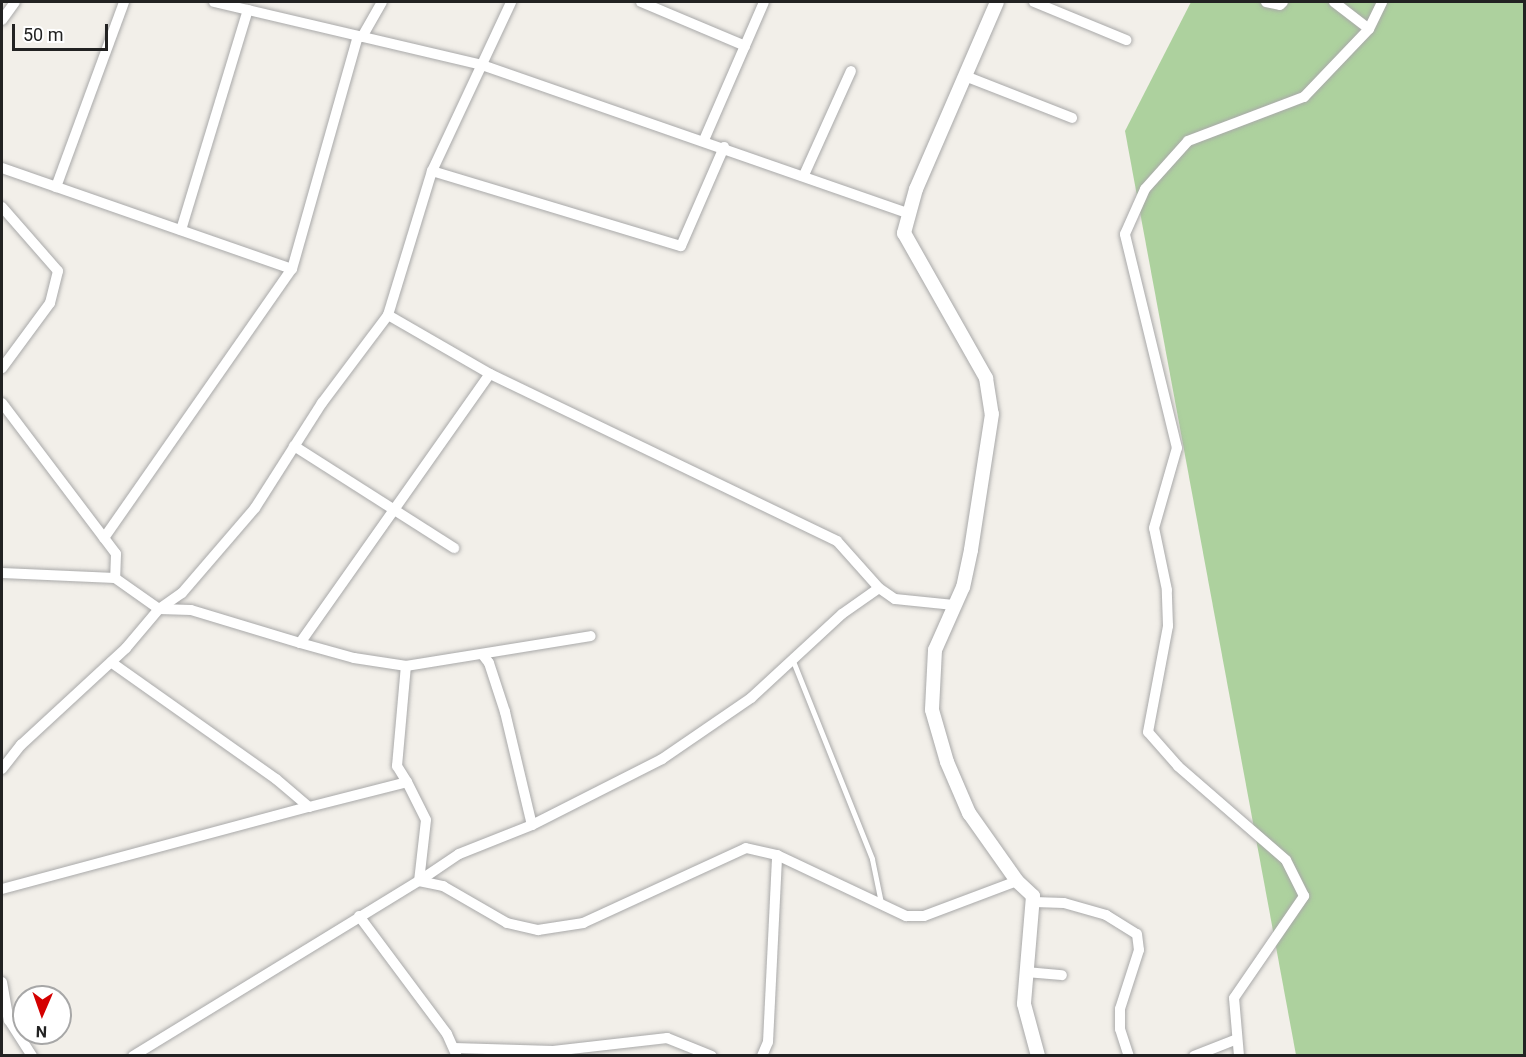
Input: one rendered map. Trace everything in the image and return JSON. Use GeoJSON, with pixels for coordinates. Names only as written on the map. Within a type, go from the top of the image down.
{"type":"FeatureCollection","features":[{"type":"Feature","properties":{"kind":"street"},"geometry":{"type":"LineString","coordinates":[[2,20],[15,2]]}},
{"type":"Feature","properties":{"kind":"street"},"geometry":{"type":"LineString","coordinates":[[56,187],[124,2]]}},
{"type":"Feature","properties":{"kind":"street"},"geometry":{"type":"LineString","coordinates":[[213,2],[482,65],[704,140],[908,213]]}},
{"type":"Feature","properties":{"kind":"street"},"geometry":{"type":"LineString","coordinates":[[104,538],[292,269],[360,37],[382,2]]}},
{"type":"Feature","properties":{"kind":"street"},"geometry":{"type":"LineString","coordinates":[[2,769],[21,744],[111,662],[159,609],[182,593],[255,508],[294,446],[388,315],[432,171],[511,2]]}},
{"type":"Feature","properties":{"kind":"street"},"geometry":{"type":"LineString","coordinates":[[641,2],[745,46]]}},
{"type":"Feature","properties":{"kind":"street"},"geometry":{"type":"LineString","coordinates":[[704,140],[764,2]]}},
{"type":"Feature","properties":{"kind":"street"},"geometry":{"type":"LineString","coordinates":[[997,2],[908,213],[904,233],[908,245],[986,378],[992,414],[969,559],[954,605],[935,650],[932,710],[947,762],[969,813],[1034,902],[1024,1004],[1038,1056]]}},
{"type":"Feature","properties":{"kind":"street"},"geometry":{"type":"LineString","coordinates":[[1034,2],[1126,40]]}},
{"type":"Feature","properties":{"kind":"street"},"geometry":{"type":"LineString","coordinates":[[1266,2],[1280,5],[1283,2]]}},
{"type":"Feature","properties":{"kind":"street"},"geometry":{"type":"LineString","coordinates":[[1334,2],[1369,29]]}},
{"type":"Feature","properties":{"kind":"street"},"geometry":{"type":"LineString","coordinates":[[1239,1056],[1234,998],[1304,896],[1286,860],[1178,766],[1148,732],[1148,718],[1164,659],[1169,606],[1154,528],[1177,448],[1125,234],[1145,189],[1188,141],[1304,97],[1369,29],[1382,2]]}},
{"type":"Feature","properties":{"kind":"street"},"geometry":{"type":"LineString","coordinates":[[181,230],[248,10]]}},
{"type":"Feature","properties":{"kind":"street"},"geometry":{"type":"LineString","coordinates":[[804,175],[851,71]]}},
{"type":"Feature","properties":{"kind":"street"},"geometry":{"type":"LineString","coordinates":[[965,76],[1072,118]]}},
{"type":"Feature","properties":{"kind":"street"},"geometry":{"type":"LineString","coordinates":[[432,171],[681,246],[724,147]]}},
{"type":"Feature","properties":{"kind":"street"},"geometry":{"type":"LineString","coordinates":[[2,168],[292,269]]}},
{"type":"Feature","properties":{"kind":"street"},"geometry":{"type":"LineString","coordinates":[[2,207],[58,272],[50,303],[2,368]]}},
{"type":"Feature","properties":{"kind":"street"},"geometry":{"type":"LineString","coordinates":[[388,315],[490,374],[837,541],[879,588],[895,599],[954,605]]}},
{"type":"Feature","properties":{"kind":"street"},"geometry":{"type":"LineString","coordinates":[[300,643],[490,374]]}},
{"type":"Feature","properties":{"kind":"street"},"geometry":{"type":"LineString","coordinates":[[2,403],[116,554],[115,578]]}},
{"type":"Feature","properties":{"kind":"street"},"geometry":{"type":"LineString","coordinates":[[294,446],[454,548]]}},
{"type":"Feature","properties":{"kind":"street"},"geometry":{"type":"LineString","coordinates":[[2,573],[115,578],[159,609],[191,610],[354,658],[406,666],[591,636]]}},
{"type":"Feature","properties":{"kind":"street"},"geometry":{"type":"LineString","coordinates":[[133,1056],[419,881],[459,854],[532,825],[662,759],[751,698],[792,659],[810,647],[842,614],[879,588]]}},
{"type":"Feature","properties":{"kind":"street"},"geometry":{"type":"LineString","coordinates":[[482,654],[489,663],[505,712],[532,825]]}},
{"type":"Feature","properties":{"kind":"street"},"geometry":{"type":"LineString","coordinates":[[111,662],[276,779],[309,807]]}},
{"type":"Feature","properties":{"kind":"street"},"geometry":{"type":"LineString","coordinates":[[406,666],[397,766],[426,820],[419,881]]}},
{"type":"Feature","properties":{"kind":"street"},"geometry":{"type":"LineString","coordinates":[[2,889],[407,782]]}},
{"type":"Feature","properties":{"kind":"street"},"geometry":{"type":"LineString","coordinates":[[419,881],[443,886],[507,923],[538,930],[583,923],[747,848],[777,855],[906,916],[924,916],[1017,881]]}},
{"type":"Feature","properties":{"kind":"street"},"geometry":{"type":"LineString","coordinates":[[762,1056],[768,1042],[777,855]]}},
{"type":"Feature","properties":{"kind":"street"},"geometry":{"type":"LineString","coordinates":[[1034,902],[1065,903],[1106,915],[1137,934],[1139,950],[1120,1009],[1121,1035],[1129,1056]]}},
{"type":"Feature","properties":{"kind":"street"},"geometry":{"type":"LineString","coordinates":[[359,916],[447,1034],[455,1052],[553,1051],[667,1038],[712,1056]]}},
{"type":"Feature","properties":{"kind":"street"},"geometry":{"type":"LineString","coordinates":[[1026,972],[1062,975]]}},
{"type":"Feature","properties":{"kind":"street"},"geometry":{"type":"LineString","coordinates":[[2,982],[5,1022],[32,1056]]}},
{"type":"Feature","properties":{"kind":"street"},"geometry":{"type":"LineString","coordinates":[[1194,1056],[1238,1039]]}},
{"type":"Feature","properties":{"kind":"lane"},"geometry":{"type":"LineString","coordinates":[[792,659],[872,859],[881,904]]}},
{"type":"Feature","properties":{"kind":"green space"},"geometry":{"type":"Polygon","coordinates":[[[1191,2],[1524,2],[1524,1055],[1296,1055],[1125,131],[1191,2]]]}}]}
